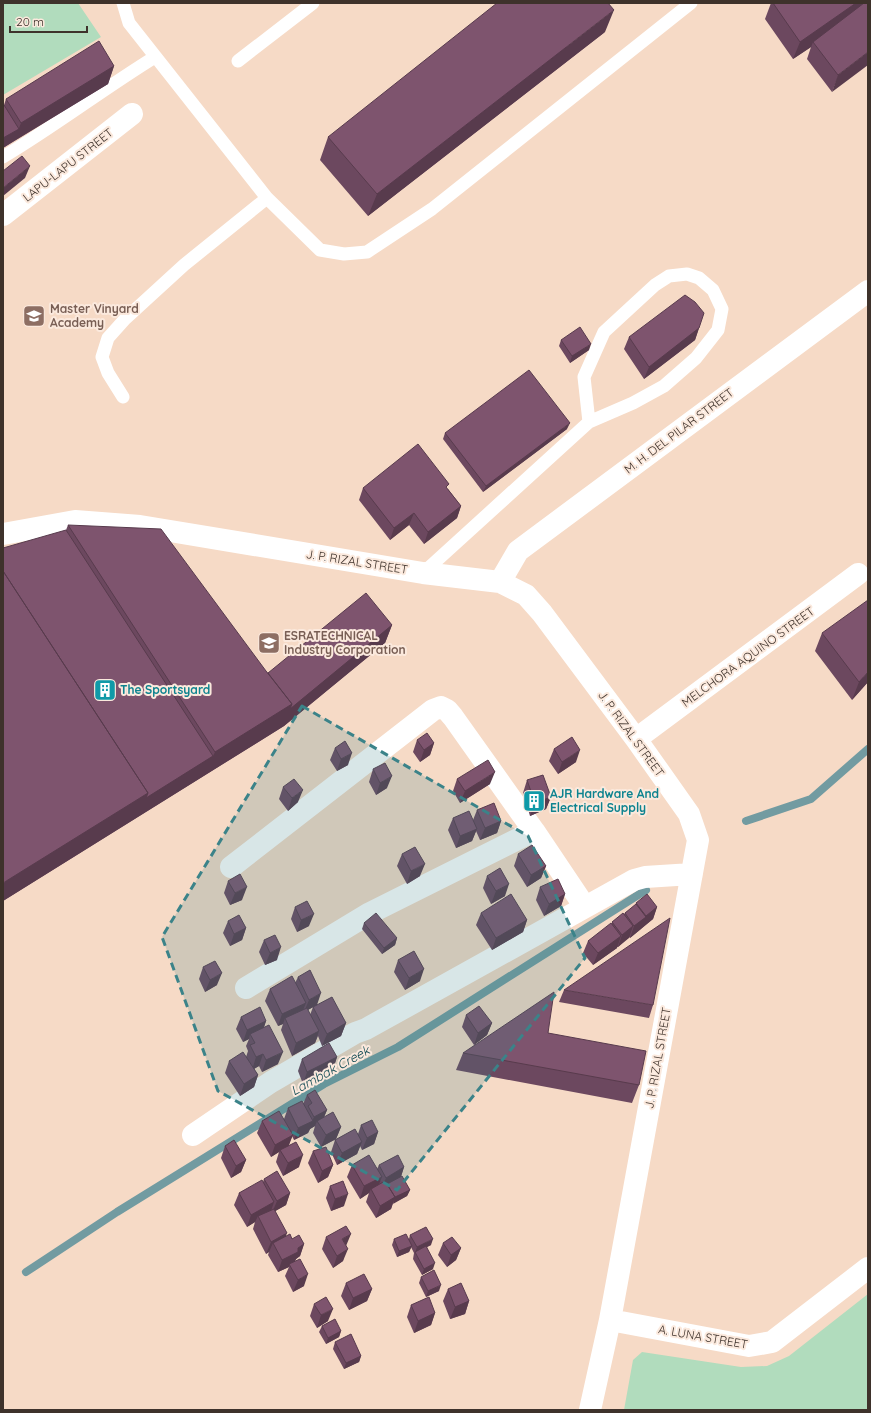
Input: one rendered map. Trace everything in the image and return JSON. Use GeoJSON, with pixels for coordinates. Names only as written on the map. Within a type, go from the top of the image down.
{"type":"FeatureCollection","features":[{"type":"Feature","properties":{"kind":"street","name":"LAPU-LAPU STREET"},"geometry":{"type":"LineString","coordinates":[[3,215],[132,114]]}},
{"type":"Feature","properties":{"kind":"street","name":"M. H. DEL PILAR STREET"},"geometry":{"type":"LineString","coordinates":[[500,582],[518,550],[868,291]]}},
{"type":"Feature","properties":{"kind":"street","name":"J. P. RIZAL STREET"},"geometry":{"type":"LineString","coordinates":[[3,534],[75,521],[140,526],[423,573],[500,582],[526,595],[542,613],[636,739],[688,814],[698,840],[610,1320],[590,1410]]}},
{"type":"Feature","properties":{"kind":"street","name":"MELCHORA AQUINO STREET"},"geometry":{"type":"LineString","coordinates":[[636,739],[863,569]]}},
{"type":"Feature","properties":{"kind":"street"},"geometry":{"type":"LineString","coordinates":[[231,867],[433,710],[441,707],[447,710],[453,717],[534,831],[585,907]]}},
{"type":"Feature","properties":{"kind":"street"},"geometry":{"type":"LineString","coordinates":[[246,988],[370,913],[534,831]]}},
{"type":"Feature","properties":{"kind":"street"},"geometry":{"type":"LineString","coordinates":[[193,1134],[271,1082],[355,1033],[366,1029],[634,880],[645,877],[692,874]]}},
{"type":"Feature","properties":{"kind":"street","name":"A. LUNA STREET"},"geometry":{"type":"LineString","coordinates":[[610,1320],[749,1346],[764,1344],[772,1342],[868,1268]]}},
{"type":"Feature","properties":{"kind":"lane"},"geometry":{"type":"LineString","coordinates":[[122,3],[129,23],[267,198],[320,250],[344,254],[367,252],[432,210],[691,3]]}},
{"type":"Feature","properties":{"kind":"lane"},"geometry":{"type":"LineString","coordinates":[[238,61],[312,3]]}},
{"type":"Feature","properties":{"kind":"lane"},"geometry":{"type":"LineString","coordinates":[[3,157],[32,140],[118,79],[155,57]]}},
{"type":"Feature","properties":{"kind":"lane"},"geometry":{"type":"LineString","coordinates":[[123,396],[108,373],[102,357],[108,338],[125,319],[184,264],[267,198]]}},
{"type":"Feature","properties":{"kind":"lane"},"geometry":{"type":"LineString","coordinates":[[423,573],[589,422],[633,403],[664,386],[696,358],[718,330],[722,309],[713,290],[700,278],[687,274],[669,276],[655,285],[604,332],[584,377],[589,422]]}},
{"type":"Feature","properties":{"kind":"highlighted area"},"geometry":{"type":"Polygon","coordinates":[[[302,706],[528,836],[585,958],[397,1190],[218,1091],[162,937],[302,706]]]}},
{"type":"Feature","properties":{"kind":"green space"},"geometry":{"type":"Polygon","coordinates":[[[3,3],[78,3],[101,37],[3,95],[3,3]]]}},
{"type":"Feature","properties":{"kind":"green space"},"geometry":{"type":"Polygon","coordinates":[[[868,1294],[868,1410],[624,1410],[633,1360],[642,1352],[741,1367],[767,1366],[789,1356],[868,1294]]]}},
{"type":"Feature","properties":{"kind":"building"},"geometry":{"type":"Polygon","coordinates":[[[497,3],[608,3],[614,10],[377,194],[328,137],[497,3]]]}},
{"type":"Feature","properties":{"kind":"building"},"geometry":{"type":"Polygon","coordinates":[[[773,3],[856,3],[800,42],[773,3]]]}},
{"type":"Feature","properties":{"kind":"building"},"geometry":{"type":"Polygon","coordinates":[[[864,3],[868,3],[868,52],[838,75],[813,42],[864,3]]]}},
{"type":"Feature","properties":{"kind":"building"},"geometry":{"type":"Polygon","coordinates":[[[99,41],[114,66],[21,123],[6,99],[99,41]]]}},
{"type":"Feature","properties":{"kind":"building"},"geometry":{"type":"Polygon","coordinates":[[[4,105],[19,129],[3,138],[3,106],[4,105]]]}},
{"type":"Feature","properties":{"kind":"building"},"geometry":{"type":"Polygon","coordinates":[[[22,156],[30,166],[3,188],[3,171],[22,156]]]}},
{"type":"Feature","properties":{"kind":"building"},"geometry":{"type":"Polygon","coordinates":[[[685,295],[695,302],[704,313],[699,328],[649,367],[629,337],[685,295]]]}},
{"type":"Feature","properties":{"kind":"building"},"geometry":{"type":"Polygon","coordinates":[[[580,327],[591,344],[572,356],[561,340],[580,327]]]}},
{"type":"Feature","properties":{"kind":"building"},"geometry":{"type":"Polygon","coordinates":[[[529,370],[570,423],[486,486],[445,433],[529,370]]]}},
{"type":"Feature","properties":{"kind":"building"},"geometry":{"type":"Polygon","coordinates":[[[418,444],[449,484],[446,487],[461,506],[428,532],[414,513],[394,528],[363,488],[418,444]]]}},
{"type":"Feature","properties":{"kind":"building"},"geometry":{"type":"Polygon","coordinates":[[[68,525],[161,529],[292,704],[215,752],[68,525]]]}},
{"type":"Feature","properties":{"kind":"building","name":"The Sportsyard"},"geometry":{"type":"Polygon","coordinates":[[[66,530],[213,756],[146,798],[148,793],[3,571],[3,548],[66,530]]]}},
{"type":"Feature","properties":{"kind":"building"},"geometry":{"type":"Polygon","coordinates":[[[3,571],[148,793],[3,883],[3,571]]]}},
{"type":"Feature","properties":{"kind":"building"},"geometry":{"type":"Polygon","coordinates":[[[366,593],[392,625],[290,709],[292,704],[268,673],[366,593]]]}},
{"type":"Feature","properties":{"kind":"building"},"geometry":{"type":"Polygon","coordinates":[[[868,600],[868,672],[859,682],[822,633],[868,600]]]}},
{"type":"Feature","properties":{"kind":"building"},"geometry":{"type":"Polygon","coordinates":[[[427,733],[434,743],[424,750],[417,740],[427,733]]]}},
{"type":"Feature","properties":{"kind":"building"},"geometry":{"type":"Polygon","coordinates":[[[572,737],[580,750],[562,762],[554,749],[572,737]]]}},
{"type":"Feature","properties":{"kind":"building"},"geometry":{"type":"Polygon","coordinates":[[[345,741],[352,753],[341,759],[335,748],[345,741]]]}},
{"type":"Feature","properties":{"kind":"building"},"geometry":{"type":"Polygon","coordinates":[[[488,760],[495,772],[465,791],[457,779],[488,760]]]}},
{"type":"Feature","properties":{"kind":"building"},"geometry":{"type":"Polygon","coordinates":[[[385,763],[392,776],[380,783],[373,769],[385,763]]]}},
{"type":"Feature","properties":{"kind":"building"},"geometry":{"type":"Polygon","coordinates":[[[543,775],[551,797],[535,803],[527,780],[543,775]]]}},
{"type":"Feature","properties":{"kind":"building"},"geometry":{"type":"Polygon","coordinates":[[[294,779],[303,790],[292,798],[283,787],[294,779]]]}},
{"type":"Feature","properties":{"kind":"building"},"geometry":{"type":"Polygon","coordinates":[[[494,803],[501,821],[485,828],[477,810],[494,803]]]}},
{"type":"Feature","properties":{"kind":"building"},"geometry":{"type":"Polygon","coordinates":[[[469,811],[477,829],[460,836],[453,818],[469,811]]]}},
{"type":"Feature","properties":{"kind":"building"},"geometry":{"type":"Polygon","coordinates":[[[532,845],[546,866],[531,875],[518,854],[532,845]]]}},
{"type":"Feature","properties":{"kind":"building"},"geometry":{"type":"Polygon","coordinates":[[[415,847],[425,864],[411,871],[402,854],[415,847]]]}},
{"type":"Feature","properties":{"kind":"building"},"geometry":{"type":"Polygon","coordinates":[[[500,868],[509,884],[496,891],[487,876],[500,868]]]}},
{"type":"Feature","properties":{"kind":"building"},"geometry":{"type":"Polygon","coordinates":[[[240,874],[247,887],[235,893],[228,881],[240,874]]]}},
{"type":"Feature","properties":{"kind":"building"},"geometry":{"type":"Polygon","coordinates":[[[558,879],[565,894],[549,904],[540,887],[558,879]]]}},
{"type":"Feature","properties":{"kind":"building"},"geometry":{"type":"Polygon","coordinates":[[[511,894],[527,920],[496,938],[481,913],[511,894]]]}},
{"type":"Feature","properties":{"kind":"building"},"geometry":{"type":"Polygon","coordinates":[[[647,894],[657,907],[646,916],[636,903],[647,894]]]}},
{"type":"Feature","properties":{"kind":"building"},"geometry":{"type":"Polygon","coordinates":[[[307,901],[314,914],[301,920],[295,907],[307,901]]]}},
{"type":"Feature","properties":{"kind":"building"},"geometry":{"type":"Polygon","coordinates":[[[636,904],[646,917],[634,926],[625,913],[636,904]]]}},
{"type":"Feature","properties":{"kind":"building"},"geometry":{"type":"Polygon","coordinates":[[[376,913],[397,938],[384,948],[364,923],[376,913]]]}},
{"type":"Feature","properties":{"kind":"building"},"geometry":{"type":"Polygon","coordinates":[[[623,913],[633,926],[622,935],[612,922],[623,913]]]}},
{"type":"Feature","properties":{"kind":"building"},"geometry":{"type":"Polygon","coordinates":[[[239,915],[246,928],[234,934],[228,921],[239,915]]]}},
{"type":"Feature","properties":{"kind":"building"},"geometry":{"type":"Polygon","coordinates":[[[670,918],[653,1005],[564,990],[670,918]]]}},
{"type":"Feature","properties":{"kind":"building"},"geometry":{"type":"Polygon","coordinates":[[[611,923],[621,936],[598,953],[588,941],[611,923]]]}},
{"type":"Feature","properties":{"kind":"building"},"geometry":{"type":"Polygon","coordinates":[[[275,935],[281,947],[270,953],[264,940],[275,935]]]}},
{"type":"Feature","properties":{"kind":"building"},"geometry":{"type":"Polygon","coordinates":[[[414,951],[424,969],[409,978],[398,960],[414,951]]]}},
{"type":"Feature","properties":{"kind":"building"},"geometry":{"type":"Polygon","coordinates":[[[215,961],[222,973],[210,980],[203,967],[215,961]]]}},
{"type":"Feature","properties":{"kind":"building"},"geometry":{"type":"Polygon","coordinates":[[[310,970],[321,993],[309,1000],[298,977],[310,970]]]}},
{"type":"Feature","properties":{"kind":"building"},"geometry":{"type":"Polygon","coordinates":[[[292,976],[306,1003],[282,1014],[270,989],[292,976]]]}},
{"type":"Feature","properties":{"kind":"building"},"geometry":{"type":"Polygon","coordinates":[[[554,992],[548,1033],[646,1051],[639,1085],[463,1053],[554,992]]]}},
{"type":"Feature","properties":{"kind":"building"},"geometry":{"type":"Polygon","coordinates":[[[332,997],[346,1023],[327,1034],[313,1007],[332,997]]]}},
{"type":"Feature","properties":{"kind":"building"},"geometry":{"type":"Polygon","coordinates":[[[479,1006],[492,1023],[478,1033],[466,1015],[479,1006]]]}},
{"type":"Feature","properties":{"kind":"building"},"geometry":{"type":"Polygon","coordinates":[[[260,1007],[266,1021],[247,1030],[241,1017],[260,1007]]]}},
{"type":"Feature","properties":{"kind":"building"},"geometry":{"type":"Polygon","coordinates":[[[307,1008],[319,1031],[296,1043],[285,1018],[307,1008]]]}},
{"type":"Feature","properties":{"kind":"building"},"geometry":{"type":"Polygon","coordinates":[[[269,1025],[283,1052],[266,1060],[263,1054],[256,1057],[250,1045],[255,1043],[250,1034],[269,1025]]]}},
{"type":"Feature","properties":{"kind":"building"},"geometry":{"type":"Polygon","coordinates":[[[329,1043],[337,1057],[307,1072],[302,1059],[329,1043]]]}},
{"type":"Feature","properties":{"kind":"building"},"geometry":{"type":"Polygon","coordinates":[[[243,1052],[258,1075],[244,1084],[229,1061],[243,1052]]]}},
{"type":"Feature","properties":{"kind":"building"},"geometry":{"type":"Polygon","coordinates":[[[315,1090],[327,1110],[314,1117],[308,1106],[312,1103],[307,1095],[315,1090]]]}},
{"type":"Feature","properties":{"kind":"building"},"geometry":{"type":"Polygon","coordinates":[[[302,1101],[313,1121],[298,1128],[288,1108],[302,1101]]]}},
{"type":"Feature","properties":{"kind":"building"},"geometry":{"type":"Polygon","coordinates":[[[279,1111],[293,1135],[275,1145],[262,1121],[279,1111]]]}},
{"type":"Feature","properties":{"kind":"building"},"geometry":{"type":"Polygon","coordinates":[[[333,1112],[341,1127],[326,1135],[317,1121],[333,1112]]]}},
{"type":"Feature","properties":{"kind":"building"},"geometry":{"type":"Polygon","coordinates":[[[372,1120],[378,1132],[367,1138],[361,1125],[372,1120]]]}},
{"type":"Feature","properties":{"kind":"building"},"geometry":{"type":"Polygon","coordinates":[[[355,1129],[362,1142],[342,1153],[335,1140],[355,1129]]]}},
{"type":"Feature","properties":{"kind":"building"},"geometry":{"type":"Polygon","coordinates":[[[234,1140],[246,1160],[236,1166],[225,1146],[234,1140]]]}},
{"type":"Feature","properties":{"kind":"building"},"geometry":{"type":"Polygon","coordinates":[[[296,1142],[303,1155],[288,1163],[280,1150],[296,1142]]]}},
{"type":"Feature","properties":{"kind":"building"},"geometry":{"type":"Polygon","coordinates":[[[326,1147],[333,1165],[322,1171],[313,1151],[326,1147]]]}},
{"type":"Feature","properties":{"kind":"building"},"geometry":{"type":"Polygon","coordinates":[[[369,1155],[382,1177],[364,1186],[352,1165],[369,1155]]]}},
{"type":"Feature","properties":{"kind":"building"},"geometry":{"type":"Polygon","coordinates":[[[398,1155],[404,1167],[386,1178],[379,1165],[398,1155]]]}},
{"type":"Feature","properties":{"kind":"building"},"geometry":{"type":"Polygon","coordinates":[[[277,1171],[290,1193],[277,1201],[264,1179],[277,1171]]]}},
{"type":"Feature","properties":{"kind":"building"},"geometry":{"type":"Polygon","coordinates":[[[402,1176],[410,1190],[395,1197],[387,1184],[402,1176]]]}},
{"type":"Feature","properties":{"kind":"building"},"geometry":{"type":"Polygon","coordinates":[[[262,1180],[274,1202],[251,1215],[239,1193],[262,1180]]]}},
{"type":"Feature","properties":{"kind":"building"},"geometry":{"type":"Polygon","coordinates":[[[343,1181],[348,1194],[335,1199],[330,1186],[343,1181]]]}},
{"type":"Feature","properties":{"kind":"building"},"geometry":{"type":"Polygon","coordinates":[[[385,1181],[395,1197],[380,1206],[371,1189],[385,1181]]]}},
{"type":"Feature","properties":{"kind":"building"},"geometry":{"type":"Polygon","coordinates":[[[274,1209],[287,1233],[271,1242],[258,1216],[274,1209]]]}},
{"type":"Feature","properties":{"kind":"building"},"geometry":{"type":"Polygon","coordinates":[[[346,1226],[351,1234],[342,1239],[348,1249],[337,1256],[326,1237],[346,1226]]]}},
{"type":"Feature","properties":{"kind":"building"},"geometry":{"type":"Polygon","coordinates":[[[426,1227],[433,1239],[417,1247],[410,1235],[426,1227]]]}},
{"type":"Feature","properties":{"kind":"building"},"geometry":{"type":"Polygon","coordinates":[[[290,1234],[292,1239],[299,1235],[304,1244],[298,1248],[298,1252],[282,1260],[273,1243],[290,1234]]]}},
{"type":"Feature","properties":{"kind":"building"},"geometry":{"type":"Polygon","coordinates":[[[406,1234],[412,1246],[399,1251],[394,1239],[406,1234]]]}},
{"type":"Feature","properties":{"kind":"building"},"geometry":{"type":"Polygon","coordinates":[[[452,1237],[461,1248],[451,1255],[443,1243],[452,1237]]]}},
{"type":"Feature","properties":{"kind":"building"},"geometry":{"type":"Polygon","coordinates":[[[426,1246],[435,1263],[424,1269],[415,1252],[426,1246]]]}},
{"type":"Feature","properties":{"kind":"building"},"geometry":{"type":"Polygon","coordinates":[[[300,1259],[308,1274],[298,1280],[289,1264],[300,1259]]]}},
{"type":"Feature","properties":{"kind":"building"},"geometry":{"type":"Polygon","coordinates":[[[434,1270],[441,1285],[428,1291],[421,1277],[434,1270]]]}},
{"type":"Feature","properties":{"kind":"building"},"geometry":{"type":"Polygon","coordinates":[[[364,1274],[372,1289],[353,1298],[346,1283],[364,1274]]]}},
{"type":"Feature","properties":{"kind":"building"},"geometry":{"type":"Polygon","coordinates":[[[461,1283],[469,1301],[455,1307],[448,1289],[461,1283]]]}},
{"type":"Feature","properties":{"kind":"building"},"geometry":{"type":"Polygon","coordinates":[[[326,1297],[333,1309],[321,1315],[314,1304],[326,1297]]]}},
{"type":"Feature","properties":{"kind":"building"},"geometry":{"type":"Polygon","coordinates":[[[429,1297],[435,1313],[418,1321],[411,1305],[429,1297]]]}},
{"type":"Feature","properties":{"kind":"building"},"geometry":{"type":"Polygon","coordinates":[[[335,1319],[341,1331],[328,1338],[322,1326],[335,1319]]]}},
{"type":"Feature","properties":{"kind":"building"},"geometry":{"type":"Polygon","coordinates":[[[351,1334],[361,1356],[346,1363],[335,1342],[351,1334]]]}},
{"type":"Feature","properties":{"kind":"waterway","name":"Lambak Creek"},"geometry":{"type":"LineString","coordinates":[[746,821],[811,799],[868,749]]}},
{"type":"Feature","properties":{"kind":"waterway","name":"Lambak Creek"},"geometry":{"type":"LineString","coordinates":[[26,1272],[117,1212],[324,1084],[398,1047],[646,890]]}},
{"type":"Feature","properties":{"kind":"place","name":"Master Vinyard Academy"},"geometry":{"type":"Point","coordinates":[34,316]}},
{"type":"Feature","properties":{"kind":"place","name":"ESRATECHNICAL Industry Corporation"},"geometry":{"type":"Point","coordinates":[269,643]}},
{"type":"Feature","properties":{"kind":"place","name":"The Sportsyard"},"geometry":{"type":"Point","coordinates":[105,690]}},
{"type":"Feature","properties":{"kind":"place","name":"AJR Hardware And Electrical Supply"},"geometry":{"type":"Point","coordinates":[534,801]}}]}
